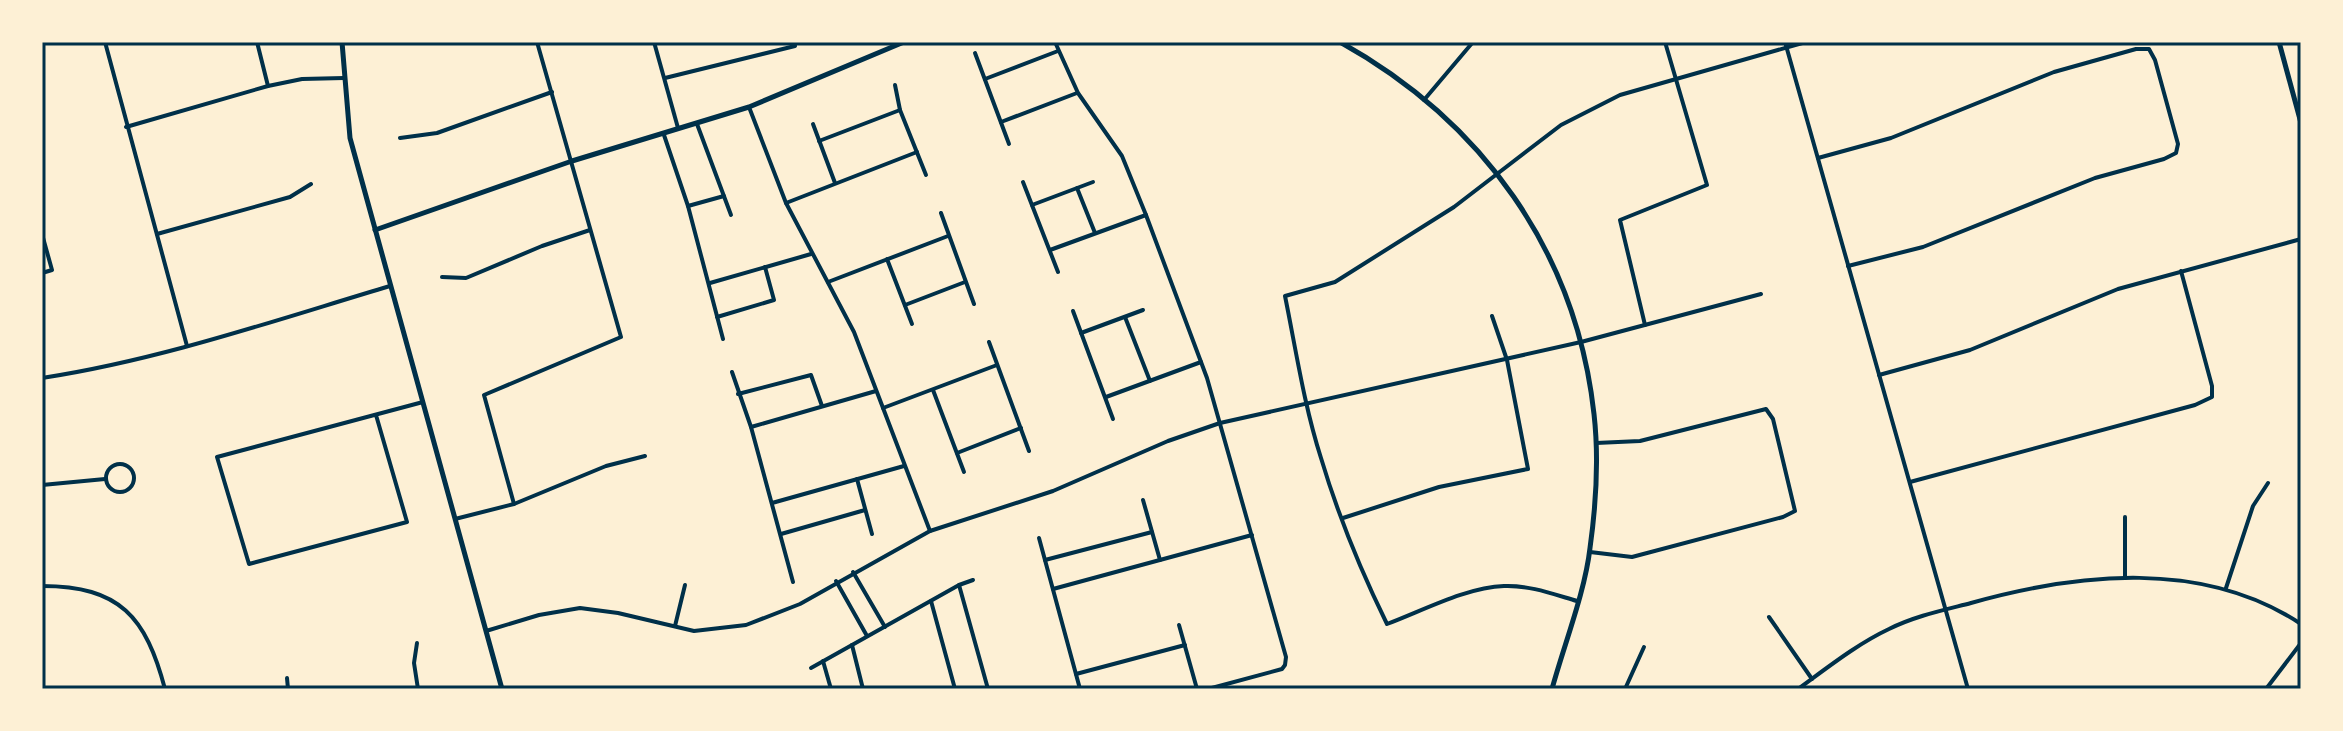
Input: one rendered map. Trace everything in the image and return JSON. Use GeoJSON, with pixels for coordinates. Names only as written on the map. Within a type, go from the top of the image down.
{"type":"FeatureCollection","features":[{"type":"Feature","properties":{"kind":"street"},"geometry":{"type":"LineString","coordinates":[[105,42],[187,346]]}},
{"type":"Feature","properties":{"kind":"street"},"geometry":{"type":"LineString","coordinates":[[257,42],[268,86]]}},
{"type":"Feature","properties":{"kind":"street"},"geometry":{"type":"LineString","coordinates":[[342,42],[350,138],[502,689]]}},
{"type":"Feature","properties":{"kind":"street"},"geometry":{"type":"LineString","coordinates":[[514,504],[484,395],[621,337],[537,42]]}},
{"type":"Feature","properties":{"kind":"street"},"geometry":{"type":"LineString","coordinates":[[654,42],[679,130]]}},
{"type":"Feature","properties":{"kind":"street"},"geometry":{"type":"LineString","coordinates":[[375,230],[572,161],[749,107],[904,42]]}},
{"type":"Feature","properties":{"kind":"street"},"geometry":{"type":"LineString","coordinates":[[1055,42],[1078,93],[1122,156],[1146,215],[1201,362],[1286,657],[1282,669],[1208,689]]}},
{"type":"Feature","properties":{"kind":"street"},"geometry":{"type":"LineString","coordinates":[[1341,42],[1385,69],[1424,100],[1463,133],[1498,174],[1530,219],[1556,271],[1581,342],[1589,379],[1596,443],[1590,552],[1552,689]]}},
{"type":"Feature","properties":{"kind":"street"},"geometry":{"type":"LineString","coordinates":[[1424,100],[1473,42]]}},
{"type":"Feature","properties":{"kind":"street"},"geometry":{"type":"LineString","coordinates":[[1645,325],[1620,220],[1707,185],[1665,42]]}},
{"type":"Feature","properties":{"kind":"street"},"geometry":{"type":"LineString","coordinates":[[1577,601],[1530,588],[1504,586],[1479,589],[1387,624],[1321,459],[1285,296],[1335,282],[1454,207],[1561,125],[1620,95],[1786,45],[1806,42]]}},
{"type":"Feature","properties":{"kind":"street"},"geometry":{"type":"LineString","coordinates":[[2279,42],[2301,123]]}},
{"type":"Feature","properties":{"kind":"street"},"geometry":{"type":"LineString","coordinates":[[665,78],[794,44]]}},
{"type":"Feature","properties":{"kind":"street"},"geometry":{"type":"LineString","coordinates":[[1786,45],[1968,689]]}},
{"type":"Feature","properties":{"kind":"street"},"geometry":{"type":"LineString","coordinates":[[1818,158],[1891,138],[2054,72],[2136,49],[2149,49],[2155,60],[2178,144],[2176,153],[2095,178],[1923,247],[1848,266]]}},
{"type":"Feature","properties":{"kind":"street"},"geometry":{"type":"LineString","coordinates":[[985,79],[1058,51]]}},
{"type":"Feature","properties":{"kind":"street"},"geometry":{"type":"LineString","coordinates":[[975,53],[1009,144]]}},
{"type":"Feature","properties":{"kind":"street"},"geometry":{"type":"LineString","coordinates":[[126,127],[268,86],[302,79],[344,78]]}},
{"type":"Feature","properties":{"kind":"street"},"geometry":{"type":"LineString","coordinates":[[895,85],[900,110],[926,175]]}},
{"type":"Feature","properties":{"kind":"street"},"geometry":{"type":"LineString","coordinates":[[400,138],[437,133],[552,92]]}},
{"type":"Feature","properties":{"kind":"street"},"geometry":{"type":"LineString","coordinates":[[1001,122],[1078,93]]}},
{"type":"Feature","properties":{"kind":"street"},"geometry":{"type":"LineString","coordinates":[[749,107],[786,203],[854,332],[930,531]]}},
{"type":"Feature","properties":{"kind":"street"},"geometry":{"type":"LineString","coordinates":[[819,141],[900,110]]}},
{"type":"Feature","properties":{"kind":"street"},"geometry":{"type":"LineString","coordinates":[[697,124],[731,215]]}},
{"type":"Feature","properties":{"kind":"street"},"geometry":{"type":"LineString","coordinates":[[813,124],[835,183]]}},
{"type":"Feature","properties":{"kind":"street"},"geometry":{"type":"LineString","coordinates":[[664,135],[688,206],[723,339]]}},
{"type":"Feature","properties":{"kind":"street"},"geometry":{"type":"LineString","coordinates":[[786,203],[917,152]]}},
{"type":"Feature","properties":{"kind":"street"},"geometry":{"type":"LineString","coordinates":[[1023,182],[1058,272]]}},
{"type":"Feature","properties":{"kind":"street"},"geometry":{"type":"LineString","coordinates":[[1032,205],[1093,182]]}},
{"type":"Feature","properties":{"kind":"street"},"geometry":{"type":"LineString","coordinates":[[157,234],[290,197],[311,184]]}},
{"type":"Feature","properties":{"kind":"street"},"geometry":{"type":"LineString","coordinates":[[1077,188],[1095,233]]}},
{"type":"Feature","properties":{"kind":"street"},"geometry":{"type":"LineString","coordinates":[[688,206],[725,196]]}},
{"type":"Feature","properties":{"kind":"street"},"geometry":{"type":"LineString","coordinates":[[941,213],[974,304]]}},
{"type":"Feature","properties":{"kind":"street"},"geometry":{"type":"LineString","coordinates":[[1050,250],[1146,215]]}},
{"type":"Feature","properties":{"kind":"street"},"geometry":{"type":"LineString","coordinates":[[442,277],[466,278],[542,246],[590,230]]}},
{"type":"Feature","properties":{"kind":"street"},"geometry":{"type":"LineString","coordinates":[[42,234],[52,270],[42,273]]}},
{"type":"Feature","properties":{"kind":"street"},"geometry":{"type":"LineString","coordinates":[[828,282],[948,236]]}},
{"type":"Feature","properties":{"kind":"street"},"geometry":{"type":"LineString","coordinates":[[1879,375],[1970,350],[2118,289],[2301,239]]}},
{"type":"Feature","properties":{"kind":"street"},"geometry":{"type":"LineString","coordinates":[[710,283],[812,253]]}},
{"type":"Feature","properties":{"kind":"street"},"geometry":{"type":"LineString","coordinates":[[887,259],[912,324]]}},
{"type":"Feature","properties":{"kind":"street"},"geometry":{"type":"LineString","coordinates":[[717,317],[774,300],[765,267]]}},
{"type":"Feature","properties":{"kind":"street"},"geometry":{"type":"LineString","coordinates":[[1910,482],[2195,405],[2212,397],[2212,386],[2181,271]]}},
{"type":"Feature","properties":{"kind":"street"},"geometry":{"type":"LineString","coordinates":[[905,305],[965,282]]}},
{"type":"Feature","properties":{"kind":"street"},"geometry":{"type":"LineString","coordinates":[[42,378],[84,372],[187,346],[390,286]]}},
{"type":"Feature","properties":{"kind":"street"},"geometry":{"type":"LineString","coordinates":[[486,631],[539,615],[580,608],[618,613],[694,631],[746,625],[800,604],[836,581],[930,531],[1053,491],[1168,441],[1220,423],[1507,360],[1761,294]]}},
{"type":"Feature","properties":{"kind":"street"},"geometry":{"type":"LineString","coordinates":[[1081,333],[1143,310]]}},
{"type":"Feature","properties":{"kind":"street"},"geometry":{"type":"LineString","coordinates":[[1073,311],[1113,419]]}},
{"type":"Feature","properties":{"kind":"street"},"geometry":{"type":"LineString","coordinates":[[1343,518],[1439,487],[1528,469],[1507,360],[1492,316]]}},
{"type":"Feature","properties":{"kind":"street"},"geometry":{"type":"LineString","coordinates":[[1125,317],[1150,381]]}},
{"type":"Feature","properties":{"kind":"street"},"geometry":{"type":"LineString","coordinates":[[989,342],[1029,451]]}},
{"type":"Feature","properties":{"kind":"street"},"geometry":{"type":"LineString","coordinates":[[1105,397],[1201,362]]}},
{"type":"Feature","properties":{"kind":"street"},"geometry":{"type":"LineString","coordinates":[[883,408],[997,365]]}},
{"type":"Feature","properties":{"kind":"street"},"geometry":{"type":"LineString","coordinates":[[732,372],[751,427],[793,582]]}},
{"type":"Feature","properties":{"kind":"street"},"geometry":{"type":"LineString","coordinates":[[738,394],[811,375],[823,407]]}},
{"type":"Feature","properties":{"kind":"street"},"geometry":{"type":"LineString","coordinates":[[933,390],[964,472]]}},
{"type":"Feature","properties":{"kind":"street"},"geometry":{"type":"LineString","coordinates":[[751,427],[876,391]]}},
{"type":"Feature","properties":{"kind":"street"},"geometry":{"type":"LineString","coordinates":[[376,415],[407,522],[249,564],[217,457],[423,402]]}},
{"type":"Feature","properties":{"kind":"street"},"geometry":{"type":"LineString","coordinates":[[1590,552],[1632,557],[1783,517],[1795,511],[1773,419],[1766,409],[1640,441],[1596,443]]}},
{"type":"Feature","properties":{"kind":"street"},"geometry":{"type":"LineString","coordinates":[[957,453],[1021,428]]}},
{"type":"Feature","properties":{"kind":"street"},"geometry":{"type":"LineString","coordinates":[[455,519],[514,504],[606,466],[645,456]]}},
{"type":"Feature","properties":{"kind":"street"},"geometry":{"type":"LineString","coordinates":[[117,464],[126,465],[134,476],[132,485],[122,492],[110,488],[105,479],[109,468],[117,464]]}},
{"type":"Feature","properties":{"kind":"street"},"geometry":{"type":"LineString","coordinates":[[772,503],[905,466]]}},
{"type":"Feature","properties":{"kind":"street"},"geometry":{"type":"LineString","coordinates":[[42,485],[105,479]]}},
{"type":"Feature","properties":{"kind":"street"},"geometry":{"type":"LineString","coordinates":[[857,479],[872,534]]}},
{"type":"Feature","properties":{"kind":"street"},"geometry":{"type":"LineString","coordinates":[[2226,588],[2253,506],[2268,483]]}},
{"type":"Feature","properties":{"kind":"street"},"geometry":{"type":"LineString","coordinates":[[1143,500],[1160,560]]}},
{"type":"Feature","properties":{"kind":"street"},"geometry":{"type":"LineString","coordinates":[[781,534],[865,510]]}},
{"type":"Feature","properties":{"kind":"street"},"geometry":{"type":"LineString","coordinates":[[2125,517],[2125,578]]}},
{"type":"Feature","properties":{"kind":"street"},"geometry":{"type":"LineString","coordinates":[[1045,560],[1152,532]]}},
{"type":"Feature","properties":{"kind":"street"},"geometry":{"type":"LineString","coordinates":[[1053,589],[1252,535]]}},
{"type":"Feature","properties":{"kind":"street"},"geometry":{"type":"LineString","coordinates":[[1039,538],[1080,689]]}},
{"type":"Feature","properties":{"kind":"street"},"geometry":{"type":"LineString","coordinates":[[853,572],[885,627]]}},
{"type":"Feature","properties":{"kind":"street"},"geometry":{"type":"LineString","coordinates":[[1798,689],[1892,627],[1946,609],[2080,580],[2125,578],[2184,581],[2226,588],[2301,624]]}},
{"type":"Feature","properties":{"kind":"street"},"geometry":{"type":"LineString","coordinates":[[811,668],[973,580]]}},
{"type":"Feature","properties":{"kind":"street"},"geometry":{"type":"LineString","coordinates":[[836,581],[867,636]]}},
{"type":"Feature","properties":{"kind":"street"},"geometry":{"type":"LineString","coordinates":[[675,626],[685,585]]}},
{"type":"Feature","properties":{"kind":"street"},"geometry":{"type":"LineString","coordinates":[[959,585],[988,689]]}},
{"type":"Feature","properties":{"kind":"street"},"geometry":{"type":"LineString","coordinates":[[42,586],[69,586],[92,591],[111,599],[128,613],[145,632],[157,658],[165,689]]}},
{"type":"Feature","properties":{"kind":"street"},"geometry":{"type":"LineString","coordinates":[[931,601],[955,689]]}},
{"type":"Feature","properties":{"kind":"street"},"geometry":{"type":"LineString","coordinates":[[1769,617],[1812,679]]}},
{"type":"Feature","properties":{"kind":"street"},"geometry":{"type":"LineString","coordinates":[[1179,625],[1197,689]]}},
{"type":"Feature","properties":{"kind":"street"},"geometry":{"type":"LineString","coordinates":[[417,643],[414,663],[418,689]]}},
{"type":"Feature","properties":{"kind":"street"},"geometry":{"type":"LineString","coordinates":[[2266,689],[2301,643]]}},
{"type":"Feature","properties":{"kind":"street"},"geometry":{"type":"LineString","coordinates":[[852,645],[863,689]]}},
{"type":"Feature","properties":{"kind":"street"},"geometry":{"type":"LineString","coordinates":[[1076,674],[1185,645]]}},
{"type":"Feature","properties":{"kind":"street"},"geometry":{"type":"LineString","coordinates":[[1625,689],[1644,647]]}},
{"type":"Feature","properties":{"kind":"street"},"geometry":{"type":"LineString","coordinates":[[823,661],[831,689]]}},
{"type":"Feature","properties":{"kind":"street"},"geometry":{"type":"LineString","coordinates":[[287,678],[288,689]]}}]}
